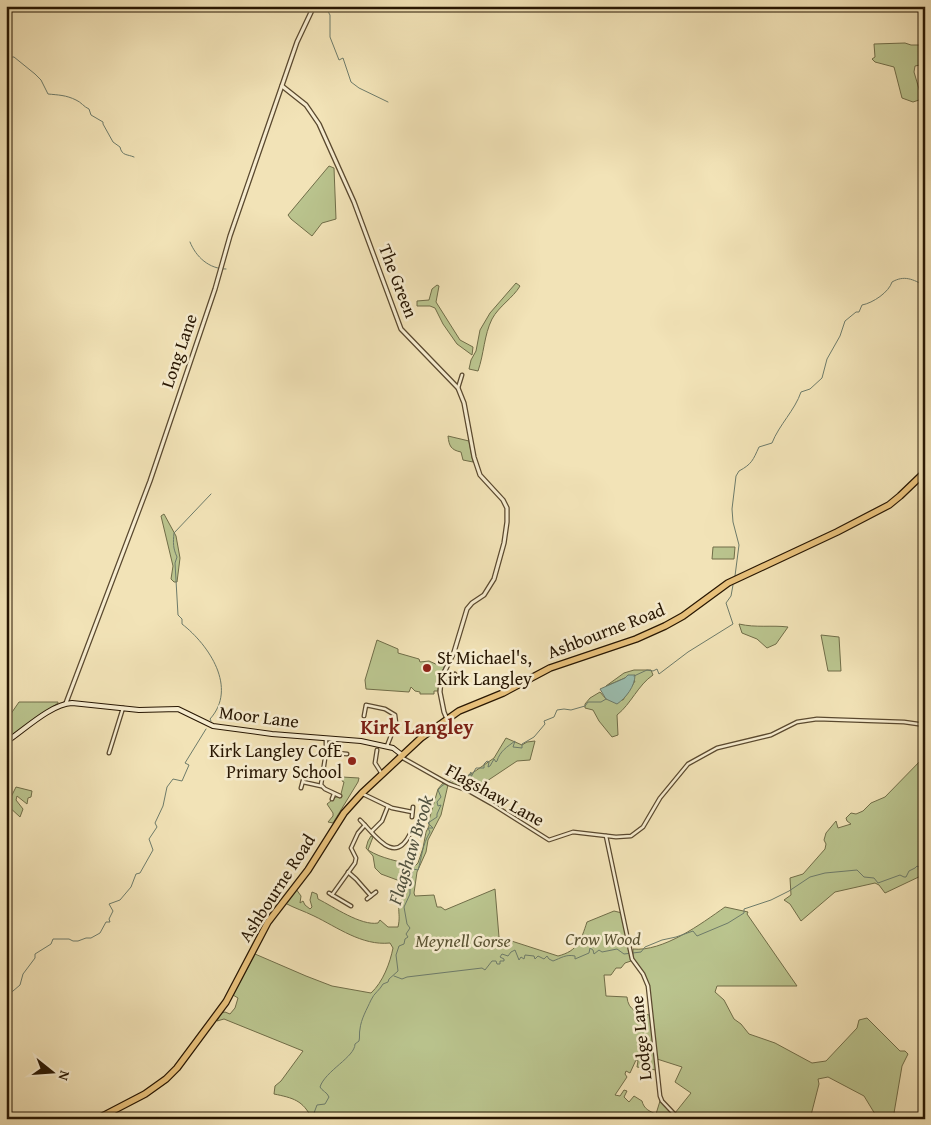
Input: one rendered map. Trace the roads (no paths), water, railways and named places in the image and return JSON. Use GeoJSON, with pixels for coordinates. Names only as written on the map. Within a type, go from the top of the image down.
{"type":"FeatureCollection","features":[{"type":"Feature","properties":{"kind":"highway","name":"Ashbourne Road"},"geometry":{"type":"LineString","coordinates":[[97,1119],[145,1094],[166,1079],[181,1063],[232,993],[271,918],[306,873],[344,814],[362,793],[401,756],[447,719],[465,708],[503,693],[550,668],[636,639],[665,626],[683,616],[728,583],[890,505],[925,472]]}},
{"type":"Feature","properties":{"kind":"main road","name":"Moor Lane"},"geometry":{"type":"LineString","coordinates":[[66,703],[139,710],[178,709],[213,726],[272,734],[361,741],[388,746],[401,756]]}},
{"type":"Feature","properties":{"kind":"main road"},"geometry":{"type":"LineString","coordinates":[[6,742],[54,708],[66,703]]}},
{"type":"Feature","properties":{"kind":"street","name":"Long Lane"},"geometry":{"type":"LineString","coordinates":[[66,703],[150,481],[215,289],[230,236],[299,38],[314,6]]}},
{"type":"Feature","properties":{"kind":"street","name":"The Green"},"geometry":{"type":"LineString","coordinates":[[282,86],[306,105],[319,124],[354,202],[401,329],[458,388],[464,403],[474,457],[480,476],[507,508],[504,543],[488,591],[467,609],[454,652],[441,678]]}},
{"type":"Feature","properties":{"kind":"street"},"geometry":{"type":"LineString","coordinates":[[458,388],[462,375]]}},
{"type":"Feature","properties":{"kind":"street"},"geometry":{"type":"LineString","coordinates":[[451,679],[455,674]]}},
{"type":"Feature","properties":{"kind":"street"},"geometry":{"type":"LineString","coordinates":[[447,719],[440,692],[441,678],[451,679]]}},
{"type":"Feature","properties":{"kind":"street"},"geometry":{"type":"LineString","coordinates":[[364,716],[366,704],[385,709],[395,715],[396,723],[388,746]]}},
{"type":"Feature","properties":{"kind":"street"},"geometry":{"type":"LineString","coordinates":[[109,753],[123,708]]}},
{"type":"Feature","properties":{"kind":"street","name":"Flagshaw Lane"},"geometry":{"type":"LineString","coordinates":[[401,756],[449,784],[469,791],[492,804],[549,840],[573,832],[625,837],[637,833],[681,771],[698,758],[717,748],[771,735],[798,722],[817,719],[904,722],[925,725]]}},
{"type":"Feature","properties":{"kind":"street"},"geometry":{"type":"LineString","coordinates":[[321,786],[326,739]]}},
{"type":"Feature","properties":{"kind":"street"},"geometry":{"type":"LineString","coordinates":[[377,750],[375,763],[382,774]]}},
{"type":"Feature","properties":{"kind":"street"},"geometry":{"type":"LineString","coordinates":[[326,752],[347,754]]}},
{"type":"Feature","properties":{"kind":"street"},"geometry":{"type":"LineString","coordinates":[[301,788],[304,777]]}},
{"type":"Feature","properties":{"kind":"street"},"geometry":{"type":"LineString","coordinates":[[303,782],[321,786],[340,796]]}},
{"type":"Feature","properties":{"kind":"street"},"geometry":{"type":"LineString","coordinates":[[362,793],[370,799],[388,806],[412,812]]}},
{"type":"Feature","properties":{"kind":"street"},"geometry":{"type":"LineString","coordinates":[[332,799],[334,794]]}},
{"type":"Feature","properties":{"kind":"street"},"geometry":{"type":"LineString","coordinates":[[372,831],[382,821],[388,806]]}},
{"type":"Feature","properties":{"kind":"street"},"geometry":{"type":"LineString","coordinates":[[412,817],[413,807]]}},
{"type":"Feature","properties":{"kind":"street"},"geometry":{"type":"LineString","coordinates":[[360,820],[383,845],[390,848],[403,846],[410,834]]}},
{"type":"Feature","properties":{"kind":"street"},"geometry":{"type":"LineString","coordinates":[[344,909],[349,905],[331,894],[356,860],[351,850],[352,845],[358,833],[365,825]]}},
{"type":"Feature","properties":{"kind":"street","name":"Lodge Lane"},"geometry":{"type":"LineString","coordinates":[[606,836],[631,953],[648,986],[660,1096],[662,1101],[679,1119]]}},
{"type":"Feature","properties":{"kind":"street"},"geometry":{"type":"LineString","coordinates":[[378,840],[382,837]]}},
{"type":"Feature","properties":{"kind":"street"},"geometry":{"type":"LineString","coordinates":[[348,872],[371,896]]}},
{"type":"Feature","properties":{"kind":"street"},"geometry":{"type":"LineString","coordinates":[[367,899],[376,892]]}},
{"type":"Feature","properties":{"kind":"waterway"},"geometry":{"type":"LineString","coordinates":[[325,6],[330,15],[330,37],[339,60],[343,58],[351,82],[388,102]]}},
{"type":"Feature","properties":{"kind":"waterway"},"geometry":{"type":"LineString","coordinates":[[6,57],[14,57],[35,74],[41,80],[48,94],[72,98],[89,109],[91,115],[103,122],[113,142],[120,147],[122,152],[134,157]]}},
{"type":"Feature","properties":{"kind":"waterway"},"geometry":{"type":"LineString","coordinates":[[190,242],[196,253],[204,261],[214,267],[226,269]]}},
{"type":"Feature","properties":{"kind":"waterway"},"geometry":{"type":"LineString","coordinates":[[735,576],[739,545],[732,509],[736,476],[739,471],[752,461],[759,447],[772,443],[801,392],[810,389],[822,378],[827,359],[840,336],[845,321],[856,312],[859,312],[862,305],[871,302],[888,290],[892,282],[896,280],[905,278],[925,286]]}},
{"type":"Feature","properties":{"kind":"waterway"},"geometry":{"type":"LineString","coordinates":[[211,494],[174,533],[173,543],[177,557],[175,563],[178,615],[182,619],[182,624],[202,643],[210,655],[221,681],[218,707],[210,719],[211,721]]}},
{"type":"Feature","properties":{"kind":"waterway"},"geometry":{"type":"LineString","coordinates":[[634,676],[647,670],[653,671],[657,669],[659,674],[688,652],[733,624],[726,603],[731,596],[733,585]]}},
{"type":"Feature","properties":{"kind":"waterway","name":"Flagshaw Brook"},"geometry":{"type":"LineString","coordinates":[[315,1119],[314,1113],[317,1105],[325,1104],[329,1097],[320,1087],[323,1081],[354,1049],[355,1044],[359,1041],[364,1014],[372,998],[383,984],[388,982],[398,971],[396,955],[399,946],[404,944],[405,939],[408,937],[406,934],[410,928],[407,924],[404,907],[410,894],[413,869],[418,870],[424,846],[430,832],[428,828],[433,828],[428,823],[437,817],[441,805],[438,806],[437,802],[441,797],[438,790],[448,782],[468,777],[471,772],[471,777],[476,768],[484,768],[484,764],[487,761],[489,762],[488,767],[490,766],[494,759],[496,762],[502,752],[515,741],[513,747],[522,748],[522,744],[534,737],[545,724],[544,721],[554,717],[557,710],[571,710],[585,706],[588,702],[601,702],[606,699]]}},
{"type":"Feature","properties":{"kind":"waterway"},"geometry":{"type":"LineString","coordinates":[[6,997],[20,985],[23,974],[35,958],[35,954],[51,944],[53,939],[78,941],[91,938],[100,933],[106,922],[110,922],[109,919],[113,911],[109,904],[120,900],[131,887],[136,874],[140,873],[153,850],[149,839],[157,827],[155,823],[163,806],[167,787],[173,779],[182,781],[189,765],[185,763],[206,729]]}},
{"type":"Feature","properties":{"kind":"waterway"},"geometry":{"type":"LineString","coordinates":[[394,976],[402,979],[482,968],[485,970],[492,961],[496,961],[497,964],[500,964],[500,961],[504,961],[500,957],[502,954],[508,956],[515,950],[519,960],[521,957],[524,959],[525,955],[534,956],[535,959],[538,956],[544,959],[547,956],[553,961],[569,956],[575,956],[575,959],[589,953],[590,948],[594,954],[599,950],[602,952],[617,949],[624,954],[641,952],[645,947],[662,940],[693,931],[697,936],[728,923],[744,913],[744,909],[771,900],[810,877],[825,873],[857,870],[864,877],[874,878],[878,883],[900,875],[906,877],[909,871],[917,866],[925,869]]}},
{"type":"Feature","properties":{"kind":"place","name":"St Michael's, Kirk Langley"},"geometry":{"type":"Point","coordinates":[427,668]}},
{"type":"Feature","properties":{"kind":"place","name":"Kirk Langley CofE Primary School"},"geometry":{"type":"Point","coordinates":[352,761]}},
{"type":"Feature","properties":{"kind":"district","name":"Kirk Langley"},"geometry":{"type":"Point","coordinates":[417,727]}},
{"type":"Feature","properties":{"kind":"park label","name":"Crow Wood"},"geometry":{"type":"Point","coordinates":[603,939]}},
{"type":"Feature","properties":{"kind":"park label","name":"Meynell Gorse"},"geometry":{"type":"Point","coordinates":[463,941]}}]}
